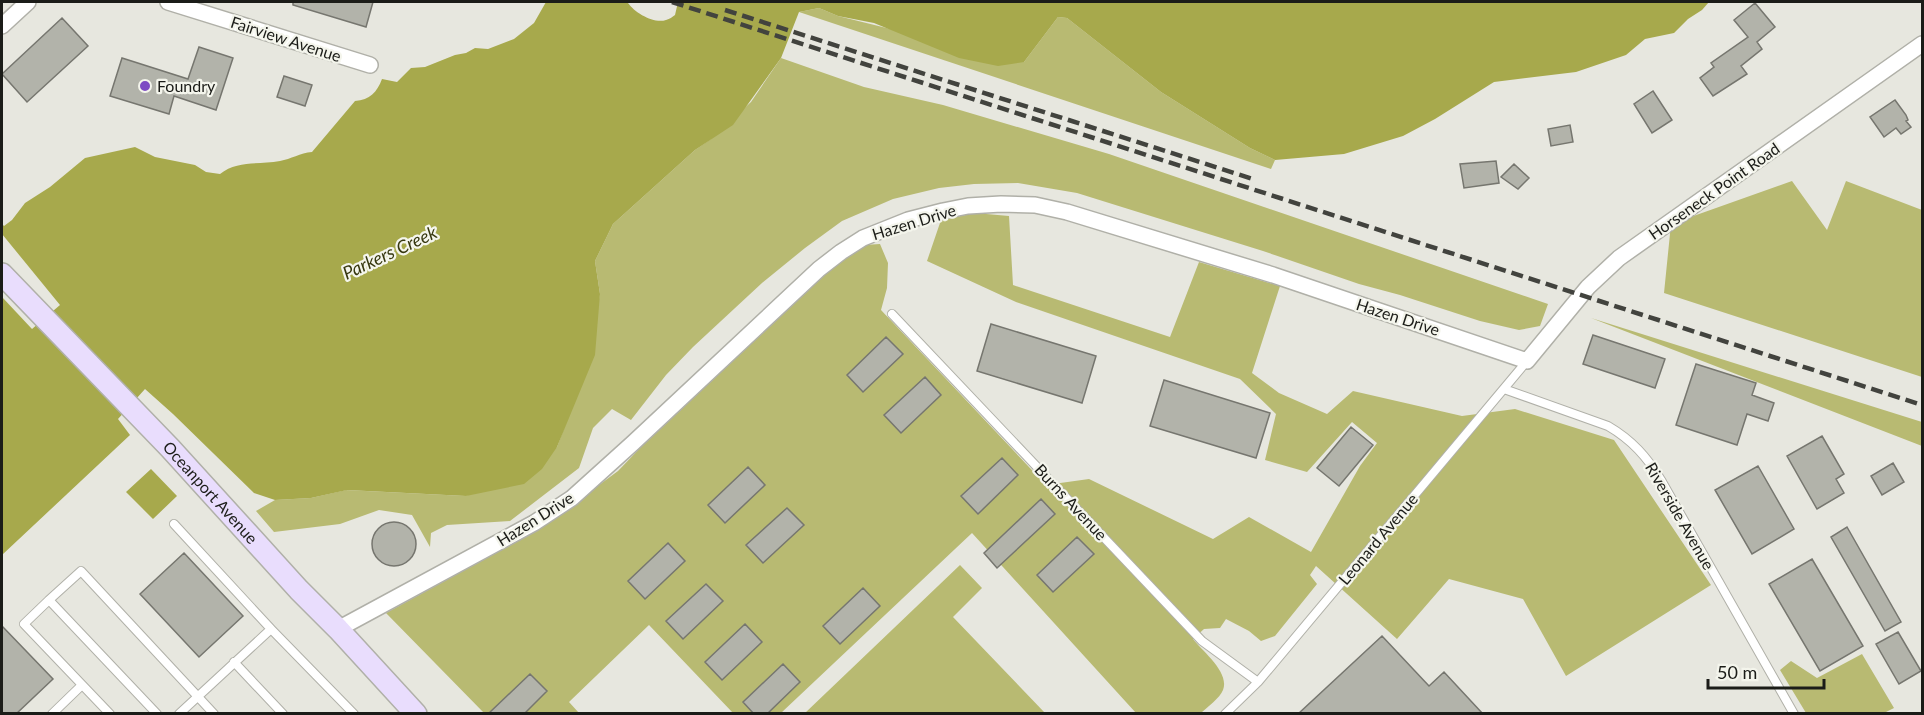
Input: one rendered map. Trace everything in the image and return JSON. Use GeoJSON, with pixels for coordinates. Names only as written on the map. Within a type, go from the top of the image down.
{"type":"FeatureCollection","features":[{"type":"Feature","properties":{"kind":"main road","name":"Oceanport Avenue"},"geometry":{"type":"LineString","coordinates":[[2,274],[170,448],[416,714]]}},
{"type":"Feature","properties":{"kind":"street"},"geometry":{"type":"LineString","coordinates":[[2,26],[28,2]]}},
{"type":"Feature","properties":{"kind":"street","name":"Fairview Avenue"},"geometry":{"type":"LineString","coordinates":[[168,2],[370,66]]}},
{"type":"Feature","properties":{"kind":"street","name":"Horseneck Point Road"},"geometry":{"type":"LineString","coordinates":[[1527,361],[1588,287],[1618,258],[1923,44]]}},
{"type":"Feature","properties":{"kind":"street","name":"Hazen Drive"},"geometry":{"type":"LineString","coordinates":[[338,629],[534,523],[572,498],[840,252],[872,234],[908,220],[943,211],[968,206],[1001,204],[1035,205],[1067,212],[1273,275],[1527,361]]}},
{"type":"Feature","properties":{"kind":"lane","name":"Burns Avenue"},"geometry":{"type":"LineString","coordinates":[[892,314],[1202,641],[1257,682]]}},
{"type":"Feature","properties":{"kind":"lane","name":"Leonard Avenue"},"geometry":{"type":"LineString","coordinates":[[1225,714],[1257,682],[1527,361]]}},
{"type":"Feature","properties":{"kind":"lane","name":"Riverside Avenue"},"geometry":{"type":"LineString","coordinates":[[1504,389],[1608,426],[1623,435],[1642,453],[1661,480],[1794,714]]}},
{"type":"Feature","properties":{"kind":"lane"},"geometry":{"type":"LineString","coordinates":[[174,524],[354,714]]}},
{"type":"Feature","properties":{"kind":"lane"},"geometry":{"type":"LineString","coordinates":[[110,714],[24,624],[81,571],[214,714]]}},
{"type":"Feature","properties":{"kind":"lane"},"geometry":{"type":"LineString","coordinates":[[49,600],[157,714]]}},
{"type":"Feature","properties":{"kind":"lane"},"geometry":{"type":"LineString","coordinates":[[179,714],[271,629]]}},
{"type":"Feature","properties":{"kind":"lane"},"geometry":{"type":"LineString","coordinates":[[234,662],[283,714]]}},
{"type":"Feature","properties":{"kind":"lane"},"geometry":{"type":"LineString","coordinates":[[52,714],[82,685]]}},
{"type":"Feature","properties":{"kind":"green space"},"geometry":{"type":"Polygon","coordinates":[[[819,8],[838,16],[1024,62],[1058,17],[1067,18],[1161,92],[1250,148],[1275,160],[1271,169],[799,12],[819,8]]]}},
{"type":"Feature","properties":{"kind":"green space"},"geometry":{"type":"Polygon","coordinates":[[[781,58],[864,87],[943,105],[1109,154],[1548,304],[1540,326],[1519,330],[1480,321],[1359,284],[1263,251],[1077,193],[1018,183],[939,188],[893,199],[842,221],[805,248],[762,283],[693,347],[666,375],[631,420],[612,409],[593,428],[579,468],[510,521],[447,525],[431,533],[430,547],[412,515],[379,510],[340,524],[274,532],[256,511],[275,500],[311,498],[346,490],[466,496],[557,447],[573,405],[597,310],[600,294],[595,261],[613,224],[751,102],[781,58]]]}},
{"type":"Feature","properties":{"kind":"green space"},"geometry":{"type":"Polygon","coordinates":[[[1792,181],[1827,230],[1846,181],[1922,210],[1922,377],[1664,293],[1671,224],[1792,181]]]}},
{"type":"Feature","properties":{"kind":"green space"},"geometry":{"type":"Polygon","coordinates":[[[975,213],[1009,216],[1013,285],[1170,337],[1199,262],[1280,286],[1252,373],[1279,393],[1327,414],[1353,391],[1462,416],[1515,409],[1614,440],[1711,585],[1566,676],[1523,599],[1449,579],[1397,639],[1316,566],[1310,575],[1317,584],[1275,636],[1261,641],[1249,631],[1226,619],[1220,628],[1204,629],[1193,639],[1219,669],[1224,683],[1219,696],[1200,714],[1136,713],[972,533],[781,713],[733,713],[649,625],[569,702],[579,713],[484,713],[386,613],[538,530],[618,471],[832,268],[864,245],[880,244],[888,263],[887,288],[881,310],[1046,485],[1089,479],[1213,539],[1249,517],[1311,552],[1360,466],[1377,443],[1352,422],[1307,472],[1265,460],[1276,414],[1240,379],[1016,302],[927,261],[941,220],[975,213]]]}},
{"type":"Feature","properties":{"kind":"green space"},"geometry":{"type":"Polygon","coordinates":[[[1591,318],[1922,422],[1922,446],[1591,318]]]}},
{"type":"Feature","properties":{"kind":"green space"},"geometry":{"type":"Polygon","coordinates":[[[960,565],[982,588],[953,617],[1045,713],[805,713],[960,565]]]}},
{"type":"Feature","properties":{"kind":"green space"},"geometry":{"type":"Polygon","coordinates":[[[1862,654],[1894,708],[1884,713],[1806,713],[1780,670],[1791,661],[1817,678],[1862,654]]]}},
{"type":"Feature","properties":{"kind":"water","name":"Parkers Creek"},"geometry":{"type":"Polygon","coordinates":[[[546,2],[628,3],[645,17],[661,21],[675,15],[678,2],[1709,2],[1674,33],[1645,39],[1626,55],[1576,72],[1494,82],[1403,136],[1344,154],[1275,160],[1250,148],[1161,92],[1067,18],[1058,17],[1024,62],[998,66],[959,58],[874,23],[838,16],[819,8],[799,12],[781,58],[733,125],[695,150],[613,224],[595,261],[600,294],[595,355],[557,447],[542,469],[524,484],[466,496],[347,490],[311,498],[275,500],[254,493],[145,389],[118,419],[130,435],[2,555],[2,297],[32,329],[60,305],[2,234],[2,224],[4,226],[12,220],[25,203],[50,187],[85,158],[135,147],[155,157],[195,165],[206,172],[220,174],[241,165],[280,161],[312,152],[355,101],[365,99],[372,94],[382,79],[397,82],[411,68],[425,67],[475,48],[488,49],[514,39],[534,23],[546,2]]]}},
{"type":"Feature","properties":{"kind":"water"},"geometry":{"type":"Polygon","coordinates":[[[151,469],[177,496],[153,519],[126,492],[151,469]]]}},
{"type":"Feature","properties":{"kind":"building"},"geometry":{"type":"Polygon","coordinates":[[[293,2],[373,2],[366,27],[293,5],[293,2]]]}},
{"type":"Feature","properties":{"kind":"building"},"geometry":{"type":"Polygon","coordinates":[[[1755,3],[1775,27],[1757,42],[1762,49],[1741,66],[1747,74],[1713,96],[1700,78],[1714,67],[1711,63],[1748,37],[1734,20],[1755,3]]]}},
{"type":"Feature","properties":{"kind":"building"},"geometry":{"type":"Polygon","coordinates":[[[62,18],[88,46],[27,102],[2,74],[62,18]]]}},
{"type":"Feature","properties":{"kind":"building"},"geometry":{"type":"Polygon","coordinates":[[[199,47],[233,58],[216,110],[174,96],[169,114],[110,96],[122,58],[188,79],[199,47]]]}},
{"type":"Feature","properties":{"kind":"building"},"geometry":{"type":"Polygon","coordinates":[[[284,76],[312,85],[305,106],[277,97],[284,76]]]}},
{"type":"Feature","properties":{"kind":"building"},"geometry":{"type":"Polygon","coordinates":[[[1653,91],[1672,120],[1652,133],[1634,104],[1653,91]]]}},
{"type":"Feature","properties":{"kind":"building"},"geometry":{"type":"Polygon","coordinates":[[[1895,100],[1906,115],[1908,120],[1906,121],[1911,127],[1901,134],[1896,128],[1884,137],[1870,117],[1895,100]]]}},
{"type":"Feature","properties":{"kind":"building"},"geometry":{"type":"Polygon","coordinates":[[[1570,125],[1573,142],[1551,146],[1548,129],[1570,125]]]}},
{"type":"Feature","properties":{"kind":"building"},"geometry":{"type":"Polygon","coordinates":[[[1496,161],[1499,183],[1464,188],[1460,164],[1496,161]]]}},
{"type":"Feature","properties":{"kind":"building"},"geometry":{"type":"Polygon","coordinates":[[[1514,164],[1529,178],[1518,189],[1501,177],[1514,164]]]}},
{"type":"Feature","properties":{"kind":"building"},"geometry":{"type":"Polygon","coordinates":[[[991,324],[1096,356],[1082,403],[977,371],[991,324]]]}},
{"type":"Feature","properties":{"kind":"building"},"geometry":{"type":"Polygon","coordinates":[[[1593,335],[1665,359],[1655,388],[1583,364],[1593,335]]]}},
{"type":"Feature","properties":{"kind":"building"},"geometry":{"type":"Polygon","coordinates":[[[886,337],[903,354],[863,392],[847,375],[886,337]]]}},
{"type":"Feature","properties":{"kind":"building"},"geometry":{"type":"Polygon","coordinates":[[[1696,364],[1756,383],[1752,395],[1774,403],[1768,421],[1747,414],[1737,445],[1676,425],[1696,364]]]}},
{"type":"Feature","properties":{"kind":"building"},"geometry":{"type":"Polygon","coordinates":[[[925,377],[941,395],[901,433],[884,415],[925,377]]]}},
{"type":"Feature","properties":{"kind":"building"},"geometry":{"type":"Polygon","coordinates":[[[1164,380],[1270,413],[1256,458],[1150,426],[1164,380]]]}},
{"type":"Feature","properties":{"kind":"building"},"geometry":{"type":"Polygon","coordinates":[[[1351,427],[1373,445],[1339,486],[1317,468],[1351,427]]]}},
{"type":"Feature","properties":{"kind":"building"},"geometry":{"type":"Polygon","coordinates":[[[1822,436],[1844,474],[1836,479],[1844,493],[1817,509],[1787,456],[1822,436]]]}},
{"type":"Feature","properties":{"kind":"building"},"geometry":{"type":"Polygon","coordinates":[[[1002,458],[1018,475],[978,514],[961,496],[1002,458]]]}},
{"type":"Feature","properties":{"kind":"building"},"geometry":{"type":"Polygon","coordinates":[[[1893,463],[1904,482],[1882,495],[1871,476],[1893,463]]]}},
{"type":"Feature","properties":{"kind":"building"},"geometry":{"type":"Polygon","coordinates":[[[1758,466],[1794,529],[1752,554],[1715,490],[1758,466]]]}},
{"type":"Feature","properties":{"kind":"building"},"geometry":{"type":"Polygon","coordinates":[[[748,467],[765,485],[725,523],[708,505],[748,467]]]}},
{"type":"Feature","properties":{"kind":"building"},"geometry":{"type":"Polygon","coordinates":[[[1041,499],[1055,514],[997,568],[984,553],[1041,499]]]}},
{"type":"Feature","properties":{"kind":"building"},"geometry":{"type":"Polygon","coordinates":[[[787,508],[804,525],[763,563],[746,545],[787,508]]]}},
{"type":"Feature","properties":{"kind":"building"},"geometry":{"type":"Polygon","coordinates":[[[394,522],[403,523],[410,528],[415,535],[415,553],[410,560],[403,565],[394,566],[385,565],[378,560],[373,553],[372,544],[373,535],[378,528],[385,523],[394,522]]]}},
{"type":"Feature","properties":{"kind":"building"},"geometry":{"type":"Polygon","coordinates":[[[1847,527],[1901,622],[1885,631],[1831,537],[1847,527]]]}},
{"type":"Feature","properties":{"kind":"building"},"geometry":{"type":"Polygon","coordinates":[[[1077,537],[1094,554],[1053,592],[1037,575],[1077,537]]]}},
{"type":"Feature","properties":{"kind":"building"},"geometry":{"type":"Polygon","coordinates":[[[668,543],[685,561],[645,599],[628,581],[668,543]]]}},
{"type":"Feature","properties":{"kind":"building"},"geometry":{"type":"Polygon","coordinates":[[[184,553],[243,616],[199,657],[140,594],[184,553]]]}},
{"type":"Feature","properties":{"kind":"building"},"geometry":{"type":"Polygon","coordinates":[[[1812,559],[1863,646],[1820,671],[1769,584],[1812,559]]]}},
{"type":"Feature","properties":{"kind":"building"},"geometry":{"type":"Polygon","coordinates":[[[706,584],[723,601],[683,639],[666,621],[706,584]]]}},
{"type":"Feature","properties":{"kind":"building"},"geometry":{"type":"Polygon","coordinates":[[[863,588],[880,606],[840,644],[823,626],[863,588]]]}},
{"type":"Feature","properties":{"kind":"building"},"geometry":{"type":"Polygon","coordinates":[[[745,624],[762,642],[722,680],[705,662],[745,624]]]}},
{"type":"Feature","properties":{"kind":"building"},"geometry":{"type":"Polygon","coordinates":[[[2,626],[53,679],[16,714],[2,714],[2,626]]]}},
{"type":"Feature","properties":{"kind":"building"},"geometry":{"type":"Polygon","coordinates":[[[1898,632],[1921,671],[1899,684],[1876,644],[1898,632]]]}},
{"type":"Feature","properties":{"kind":"building"},"geometry":{"type":"Polygon","coordinates":[[[1382,636],[1429,686],[1444,672],[1483,714],[1298,714],[1382,636]]]}},
{"type":"Feature","properties":{"kind":"building"},"geometry":{"type":"Polygon","coordinates":[[[783,664],[800,682],[767,714],[754,714],[743,702],[783,664]]]}},
{"type":"Feature","properties":{"kind":"building"},"geometry":{"type":"Polygon","coordinates":[[[530,674],[547,691],[524,714],[488,714],[530,674]]]}},
{"type":"Feature","properties":{"kind":"railway"},"geometry":{"type":"LineString","coordinates":[[672,2],[1922,405]]}},
{"type":"Feature","properties":{"kind":"railway"},"geometry":{"type":"LineString","coordinates":[[725,10],[1256,180]]}},
{"type":"Feature","properties":{"kind":"place","name":"Foundry"},"geometry":{"type":"Point","coordinates":[145,86]}}]}
